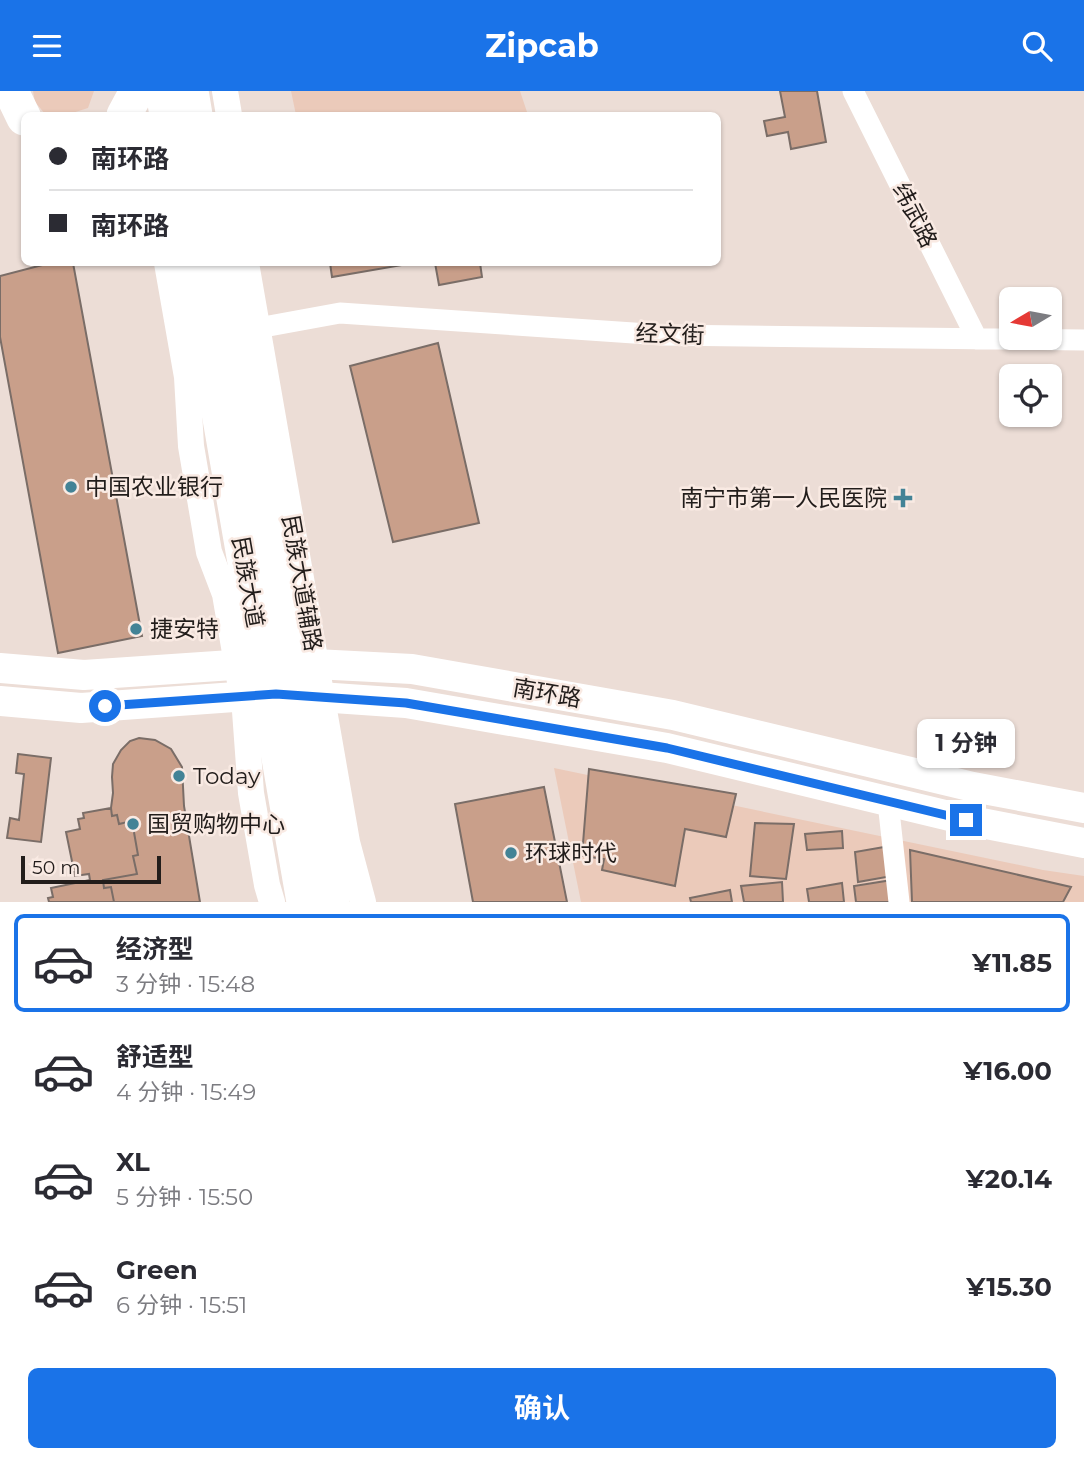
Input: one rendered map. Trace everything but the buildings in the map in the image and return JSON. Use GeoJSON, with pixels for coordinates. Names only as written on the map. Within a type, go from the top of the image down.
{"type":"FeatureCollection","features":[{"type":"Feature","properties":{"kind":"highway"},"geometry":{"type":"LineString","coordinates":[[11,91],[21,112]]}},
{"type":"Feature","properties":{"kind":"highway"},"geometry":{"type":"LineString","coordinates":[[126,112],[137,91]]}},
{"type":"Feature","properties":{"kind":"highway"},"geometry":{"type":"LineString","coordinates":[[163,91],[166,112]]}},
{"type":"Feature","properties":{"kind":"highway"},"geometry":{"type":"LineString","coordinates":[[191,91],[194,112]]}},
{"type":"Feature","properties":{"kind":"highway","name":"民族大道"},"geometry":{"type":"LineString","coordinates":[[194,266],[304,902]]}},
{"type":"Feature","properties":{"kind":"highway","name":"民族大道"},"geometry":{"type":"LineString","coordinates":[[222,266],[332,902]]}},
{"type":"Feature","properties":{"kind":"main road","name":"南环路"},"geometry":{"type":"LineString","coordinates":[[0,668],[84,675],[276,662],[412,669],[673,715],[973,787],[1084,808]]}},
{"type":"Feature","properties":{"kind":"main road","name":"南环路"},"geometry":{"type":"LineString","coordinates":[[0,701],[81,708],[276,694],[406,703],[667,748],[966,820],[1084,843]]}},
{"type":"Feature","properties":{"kind":"street"},"geometry":{"type":"LineString","coordinates":[[137,91],[141,112]]}},
{"type":"Feature","properties":{"kind":"street"},"geometry":{"type":"LineString","coordinates":[[225,91],[228,112]]}},
{"type":"Feature","properties":{"kind":"street","name":"纬武路"},"geometry":{"type":"LineString","coordinates":[[853,91],[977,339]]}},
{"type":"Feature","properties":{"kind":"street"},"geometry":{"type":"LineString","coordinates":[[168,266],[187,377],[191,446],[209,552],[225,594],[245,711],[251,793],[272,902]]}},
{"type":"Feature","properties":{"kind":"street","name":"民族大道辅路"},"geometry":{"type":"LineString","coordinates":[[247,266],[347,842],[363,902]]}},
{"type":"Feature","properties":{"kind":"street","name":"经文街"},"geometry":{"type":"LineString","coordinates":[[257,328],[340,313],[663,335],[1084,340]]}},
{"type":"Feature","properties":{"kind":"street"},"geometry":{"type":"LineString","coordinates":[[888,802],[899,902]]}},
{"type":"Feature","properties":{"kind":"shaded area"},"geometry":{"type":"Polygon","coordinates":[[[33,91],[94,91],[88,108],[75,112],[43,112],[35,102],[33,91]]]}},
{"type":"Feature","properties":{"kind":"shaded area"},"geometry":{"type":"Polygon","coordinates":[[[291,91],[520,91],[527,112],[295,112],[291,91]]]}},
{"type":"Feature","properties":{"kind":"shaded area"},"geometry":{"type":"Polygon","coordinates":[[[554,768],[1043,870],[1084,876],[1084,902],[581,902],[554,768]]]}},
{"type":"Feature","properties":{"kind":"place","name":"中国农业银行"},"geometry":{"type":"Point","coordinates":[71,487]}},
{"type":"Feature","properties":{"kind":"place","name":"南宁市第一人民医院"},"geometry":{"type":"Point","coordinates":[903,498]}},
{"type":"Feature","properties":{"kind":"place","name":"捷安特"},"geometry":{"type":"Point","coordinates":[136,629]}},
{"type":"Feature","properties":{"kind":"place","name":"Today"},"geometry":{"type":"Point","coordinates":[179,776]}},
{"type":"Feature","properties":{"kind":"place","name":"国贸购物中心"},"geometry":{"type":"Point","coordinates":[133,824]}},
{"type":"Feature","properties":{"kind":"place","name":"环球时代"},"geometry":{"type":"Point","coordinates":[511,853]}},
{"type":"Feature","properties":{"kind":"route"},"geometry":{"type":"LineString","coordinates":[[105,706],[276,694],[406,703],[667,748],[966,820]]}}]}
